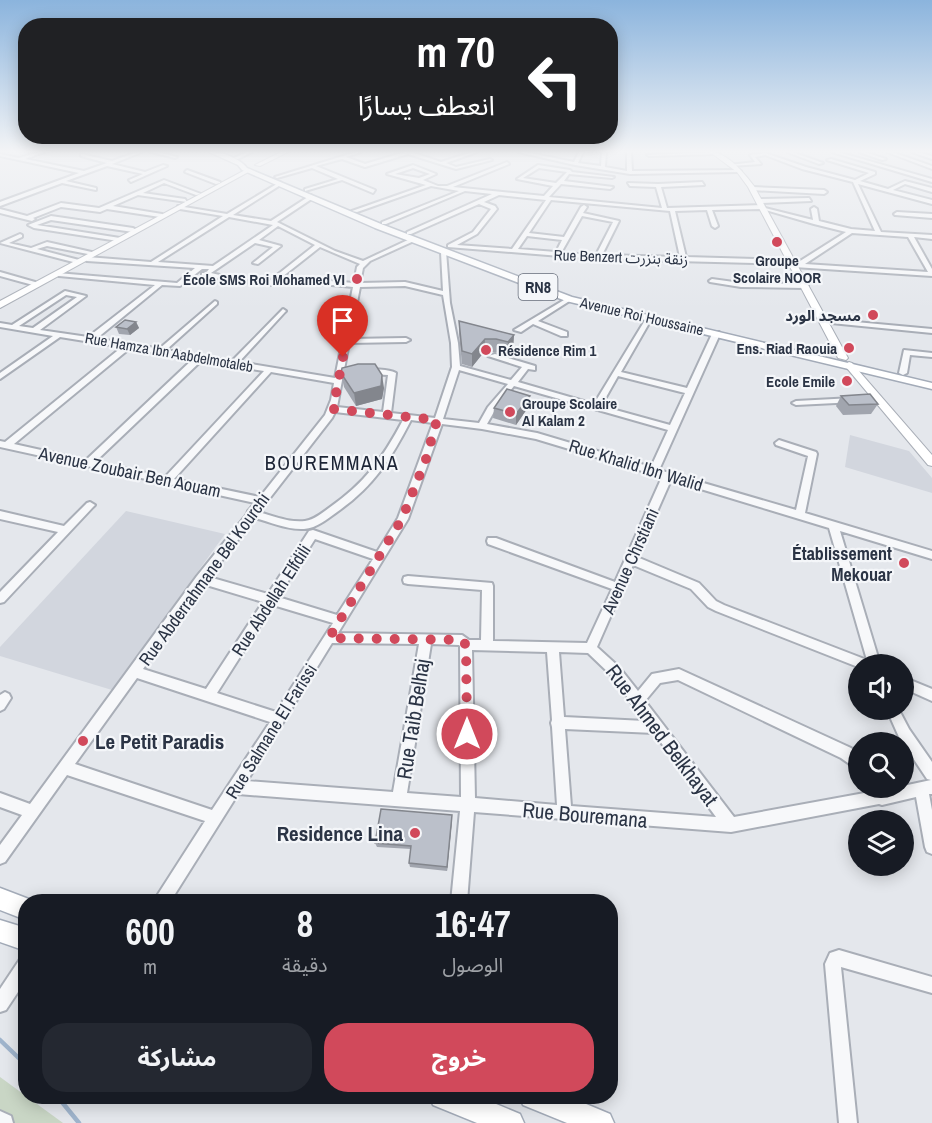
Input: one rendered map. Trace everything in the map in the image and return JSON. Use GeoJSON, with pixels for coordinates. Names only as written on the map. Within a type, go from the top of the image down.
{"type":"FeatureCollection","features":[{"type":"Feature","properties":{"kind":"main road"},"geometry":{"type":"LineString","coordinates":[[0,299],[90,256],[182,204]]}},
{"type":"Feature","properties":{"kind":"main road"},"geometry":{"type":"LineString","coordinates":[[0,305],[182,204]]}},
{"type":"Feature","properties":{"kind":"main road","name":"Avenue Roi Houssaine"},"geometry":{"type":"LineString","coordinates":[[334,204],[410,236],[596,301],[846,361],[932,386]]}},
{"type":"Feature","properties":{"kind":"main road","name":"Avenue Roi Houssaine"},"geometry":{"type":"LineString","coordinates":[[337,204],[410,236]]}},
{"type":"Feature","properties":{"kind":"main road"},"geometry":{"type":"LineString","coordinates":[[762,205],[846,361],[928,452],[932,462]]}},
{"type":"Feature","properties":{"kind":"main road","name":"Avenue Roi Houssaine"},"geometry":{"type":"LineString","coordinates":[[447,248],[569,299],[932,380]]}},
{"type":"Feature","properties":{"kind":"main road"},"geometry":{"type":"LineString","coordinates":[[0,899],[18,906]]}},
{"type":"Feature","properties":{"kind":"main road"},"geometry":{"type":"LineString","coordinates":[[0,931],[18,937]]}},
{"type":"Feature","properties":{"kind":"main road"},"geometry":{"type":"LineString","coordinates":[[461,1104],[505,1122]]}},
{"type":"Feature","properties":{"kind":"main road"},"geometry":{"type":"LineString","coordinates":[[552,1104],[601,1123]]}},
{"type":"Feature","properties":{"kind":"street"},"geometry":{"type":"LineString","coordinates":[[27,218],[59,206],[99,210],[112,204]]}},
{"type":"Feature","properties":{"kind":"street"},"geometry":{"type":"LineString","coordinates":[[185,204],[228,216],[275,224],[363,263],[410,236],[475,204]]}},
{"type":"Feature","properties":{"kind":"street"},"geometry":{"type":"LineString","coordinates":[[151,264],[244,204]]}},
{"type":"Feature","properties":{"kind":"street"},"geometry":{"type":"LineString","coordinates":[[207,274],[254,241],[297,204]]}},
{"type":"Feature","properties":{"kind":"street"},"geometry":{"type":"LineString","coordinates":[[355,211],[373,204]]}},
{"type":"Feature","properties":{"kind":"street"},"geometry":{"type":"LineString","coordinates":[[384,223],[430,204]]}},
{"type":"Feature","properties":{"kind":"street"},"geometry":{"type":"LineString","coordinates":[[447,248],[475,233],[494,210],[493,207],[486,204]]}},
{"type":"Feature","properties":{"kind":"street"},"geometry":{"type":"LineString","coordinates":[[514,251],[543,204]]}},
{"type":"Feature","properties":{"kind":"street"},"geometry":{"type":"LineString","coordinates":[[557,255],[586,204]]}},
{"type":"Feature","properties":{"kind":"street"},"geometry":{"type":"LineString","coordinates":[[608,204],[668,210],[768,204]]}},
{"type":"Feature","properties":{"kind":"street"},"geometry":{"type":"LineString","coordinates":[[666,204],[684,260]]}},
{"type":"Feature","properties":{"kind":"street"},"geometry":{"type":"LineString","coordinates":[[865,204],[879,233]]}},
{"type":"Feature","properties":{"kind":"street"},"geometry":{"type":"LineString","coordinates":[[762,205],[816,223],[851,231],[932,237]]}},
{"type":"Feature","properties":{"kind":"street"},"geometry":{"type":"LineString","coordinates":[[106,207],[160,215]]}},
{"type":"Feature","properties":{"kind":"street"},"geometry":{"type":"LineString","coordinates":[[709,209],[715,226]]}},
{"type":"Feature","properties":{"kind":"street"},"geometry":{"type":"LineString","coordinates":[[814,209],[816,223]]}},
{"type":"Feature","properties":{"kind":"street"},"geometry":{"type":"LineString","coordinates":[[0,211],[41,222]]}},
{"type":"Feature","properties":{"kind":"street"},"geometry":{"type":"LineString","coordinates":[[580,214],[616,221],[598,257]]}},
{"type":"Feature","properties":{"kind":"street"},"geometry":{"type":"LineString","coordinates":[[897,214],[932,216]]}},
{"type":"Feature","properties":{"kind":"street"},"geometry":{"type":"LineString","coordinates":[[118,239],[31,225],[51,218],[133,231]]}},
{"type":"Feature","properties":{"kind":"street"},"geometry":{"type":"LineString","coordinates":[[795,264],[851,231]]}},
{"type":"Feature","properties":{"kind":"street"},"geometry":{"type":"LineString","coordinates":[[525,234],[566,239]]}},
{"type":"Feature","properties":{"kind":"street"},"geometry":{"type":"LineString","coordinates":[[2,244],[20,236]]}},
{"type":"Feature","properties":{"kind":"street"},"geometry":{"type":"LineString","coordinates":[[910,236],[922,248],[932,274]]}},
{"type":"Feature","properties":{"kind":"street"},"geometry":{"type":"LineString","coordinates":[[254,241],[278,246],[255,263]]}},
{"type":"Feature","properties":{"kind":"street"},"geometry":{"type":"LineString","coordinates":[[2,244],[33,249],[47,244],[90,256],[198,269],[215,268]]}},
{"type":"Feature","properties":{"kind":"street"},"geometry":{"type":"LineString","coordinates":[[269,284],[319,245]]}},
{"type":"Feature","properties":{"kind":"street","name":"Rue Benzert زنقة بنزرت"},"geometry":{"type":"LineString","coordinates":[[447,248],[598,257],[795,264],[932,274]]}},
{"type":"Feature","properties":{"kind":"street","name":"Rue Salmane El Farissi"},"geometry":{"type":"LineString","coordinates":[[166,894],[279,719],[402,519],[456,368],[456,346],[446,294],[447,248]]}},
{"type":"Feature","properties":{"kind":"street"},"geometry":{"type":"LineString","coordinates":[[33,249],[30,250],[77,261]]}},
{"type":"Feature","properties":{"kind":"street","name":"Rue Abderrahmane Bel Kourchi"},"geometry":{"type":"LineString","coordinates":[[0,857],[201,579],[333,409],[343,375],[346,341],[358,271],[363,263]]}},
{"type":"Feature","properties":{"kind":"street"},"geometry":{"type":"LineString","coordinates":[[198,269],[207,274],[244,282]]}},
{"type":"Feature","properties":{"kind":"street"},"geometry":{"type":"LineString","coordinates":[[59,274],[178,285],[198,269]]}},
{"type":"Feature","properties":{"kind":"street"},"geometry":{"type":"LineString","coordinates":[[0,274],[33,283]]}},
{"type":"Feature","properties":{"kind":"street"},"geometry":{"type":"LineString","coordinates":[[277,278],[356,285],[405,284],[446,294]]}},
{"type":"Feature","properties":{"kind":"street"},"geometry":{"type":"LineString","coordinates":[[712,281],[741,285],[805,286]]}},
{"type":"Feature","properties":{"kind":"street"},"geometry":{"type":"LineString","coordinates":[[91,339],[161,284]]}},
{"type":"Feature","properties":{"kind":"street"},"geometry":{"type":"LineString","coordinates":[[13,327],[65,293],[83,296],[34,330]]}},
{"type":"Feature","properties":{"kind":"street"},"geometry":{"type":"LineString","coordinates":[[518,330],[569,299]]}},
{"type":"Feature","properties":{"kind":"street"},"geometry":{"type":"LineString","coordinates":[[161,351],[215,303]]}},
{"type":"Feature","properties":{"kind":"street"},"geometry":{"type":"LineString","coordinates":[[233,364],[283,311]]}},
{"type":"Feature","properties":{"kind":"street"},"geometry":{"type":"LineString","coordinates":[[596,407],[649,318]]}},
{"type":"Feature","properties":{"kind":"street"},"geometry":{"type":"LineString","coordinates":[[533,321],[564,334]]}},
{"type":"Feature","properties":{"kind":"street"},"geometry":{"type":"LineString","coordinates":[[823,321],[932,331]]}},
{"type":"Feature","properties":{"kind":"street","name":"Rue Hamza Ibn Aabdelmotaleb"},"geometry":{"type":"LineString","coordinates":[[0,325],[269,370],[343,375]]}},
{"type":"Feature","properties":{"kind":"street"},"geometry":{"type":"LineString","coordinates":[[654,471],[716,333]]}},
{"type":"Feature","properties":{"kind":"street"},"geometry":{"type":"LineString","coordinates":[[0,377],[60,334]]}},
{"type":"Feature","properties":{"kind":"street"},"geometry":{"type":"LineString","coordinates":[[346,341],[406,340]]}},
{"type":"Feature","properties":{"kind":"street"},"geometry":{"type":"LineString","coordinates":[[3,445],[129,345]]}},
{"type":"Feature","properties":{"kind":"street"},"geometry":{"type":"LineString","coordinates":[[903,373],[907,351],[932,355]]}},
{"type":"Feature","properties":{"kind":"street"},"geometry":{"type":"LineString","coordinates":[[482,426],[491,409],[530,367],[492,356]]}},
{"type":"Feature","properties":{"kind":"street"},"geometry":{"type":"LineString","coordinates":[[88,463],[199,358]]}},
{"type":"Feature","properties":{"kind":"street"},"geometry":{"type":"LineString","coordinates":[[456,368],[673,429]]}},
{"type":"Feature","properties":{"kind":"street"},"geometry":{"type":"LineString","coordinates":[[168,480],[269,370]]}},
{"type":"Feature","properties":{"kind":"street"},"geometry":{"type":"LineString","coordinates":[[360,372],[392,373],[387,415]]}},
{"type":"Feature","properties":{"kind":"street"},"geometry":{"type":"LineString","coordinates":[[616,373],[689,391]]}},
{"type":"Feature","properties":{"kind":"street"},"geometry":{"type":"LineString","coordinates":[[866,385],[863,389],[870,400]]}},
{"type":"Feature","properties":{"kind":"street"},"geometry":{"type":"LineString","coordinates":[[796,404],[859,400]]}},
{"type":"Feature","properties":{"kind":"street","name":"Rue Khalid Ibn Walid"},"geometry":{"type":"LineString","coordinates":[[333,409],[437,420],[537,436],[932,555]]}},
{"type":"Feature","properties":{"kind":"street"},"geometry":{"type":"LineString","coordinates":[[251,513],[310,530],[367,484],[385,462],[408,418]]}},
{"type":"Feature","properties":{"kind":"street"},"geometry":{"type":"LineString","coordinates":[[779,443],[813,454],[800,514]]}},
{"type":"Feature","properties":{"kind":"street","name":"Avenue Zoubair Ben Aouam"},"geometry":{"type":"LineString","coordinates":[[3,445],[261,501]]}},
{"type":"Feature","properties":{"kind":"street","name":"Avenue Chrstiani"},"geometry":{"type":"LineString","coordinates":[[591,648],[668,475]]}},
{"type":"Feature","properties":{"kind":"street"},"geometry":{"type":"LineString","coordinates":[[0,599],[90,505]]}},
{"type":"Feature","properties":{"kind":"street"},"geometry":{"type":"LineString","coordinates":[[1,516],[65,530]]}},
{"type":"Feature","properties":{"kind":"street"},"geometry":{"type":"LineString","coordinates":[[833,525],[871,654]]}},
{"type":"Feature","properties":{"kind":"street","name":"Rue Abdellah Elfdili"},"geometry":{"type":"LineString","coordinates":[[209,695],[271,600],[310,530],[380,557]]}},
{"type":"Feature","properties":{"kind":"street"},"geometry":{"type":"LineString","coordinates":[[492,541],[618,587]]}},
{"type":"Feature","properties":{"kind":"street"},"geometry":{"type":"LineString","coordinates":[[630,559],[695,586],[712,604],[720,608],[848,658]]}},
{"type":"Feature","properties":{"kind":"street"},"geometry":{"type":"LineString","coordinates":[[201,579],[339,620]]}},
{"type":"Feature","properties":{"kind":"street"},"geometry":{"type":"LineString","coordinates":[[408,580],[488,586],[487,646]]}},
{"type":"Feature","properties":{"kind":"street"},"geometry":{"type":"LineString","coordinates":[[329,638],[462,640],[466,645],[468,804],[460,894]]}},
{"type":"Feature","properties":{"kind":"street","name":"Rue Taib Belhaj"},"geometry":{"type":"LineString","coordinates":[[399,800],[426,639]]}},
{"type":"Feature","properties":{"kind":"street"},"geometry":{"type":"LineString","coordinates":[[466,645],[591,648]]}},
{"type":"Feature","properties":{"kind":"street"},"geometry":{"type":"LineString","coordinates":[[553,648],[564,813]]}},
{"type":"Feature","properties":{"kind":"street","name":"Rue Ahmed Belkhayat"},"geometry":{"type":"LineString","coordinates":[[591,648],[604,658],[731,825]]}},
{"type":"Feature","properties":{"kind":"street"},"geometry":{"type":"LineString","coordinates":[[135,672],[279,719]]}},
{"type":"Feature","properties":{"kind":"street"},"geometry":{"type":"LineString","coordinates":[[637,701],[656,678],[679,674],[848,755]]}},
{"type":"Feature","properties":{"kind":"street"},"geometry":{"type":"LineString","coordinates":[[914,687],[932,695]]}},
{"type":"Feature","properties":{"kind":"street"},"geometry":{"type":"LineString","coordinates":[[898,720],[909,741],[932,774]]}},
{"type":"Feature","properties":{"kind":"street"},"geometry":{"type":"LineString","coordinates":[[557,723],[655,726]]}},
{"type":"Feature","properties":{"kind":"street"},"geometry":{"type":"LineString","coordinates":[[66,768],[216,818]]}},
{"type":"Feature","properties":{"kind":"street","name":"Rue Bouremana"},"geometry":{"type":"LineString","coordinates":[[236,787],[731,825],[856,798]]}},
{"type":"Feature","properties":{"kind":"street"},"geometry":{"type":"LineString","coordinates":[[927,788],[932,847]]}},
{"type":"Feature","properties":{"kind":"street"},"geometry":{"type":"LineString","coordinates":[[0,800],[33,812]]}},
{"type":"Feature","properties":{"kind":"street"},"geometry":{"type":"LineString","coordinates":[[848,1123],[833,964],[836,959],[840,958],[932,985]]}},
{"type":"Feature","properties":{"kind":"street"},"geometry":{"type":"LineString","coordinates":[[3,999],[18,977]]}},
{"type":"Feature","properties":{"kind":"street"},"geometry":{"type":"LineString","coordinates":[[0,1120],[4,1123]]}},
{"type":"Feature","properties":{"kind":"shaded area"},"geometry":{"type":"Polygon","coordinates":[[[850,435],[909,451],[932,478],[932,493],[845,467],[850,435]]]}},
{"type":"Feature","properties":{"kind":"shaded area"},"geometry":{"type":"Polygon","coordinates":[[[126,511],[225,534],[112,690],[0,656],[0,647],[126,511]]]}},
{"type":"Feature","properties":{"kind":"green space"},"geometry":{"type":"Polygon","coordinates":[[[0,1077],[18,1090],[18,1104],[37,1104],[63,1123],[14,1123],[0,1113],[0,1077]]]}},
{"type":"Feature","properties":{"kind":"building"},"geometry":{"type":"Polygon","coordinates":[[[125,320],[136,322],[127,329],[116,327],[125,320]]]}},
{"type":"Feature","properties":{"kind":"building"},"geometry":{"type":"Polygon","coordinates":[[[459,321],[514,335],[508,342],[485,339],[472,354],[462,351],[459,321]]]}},
{"type":"Feature","properties":{"kind":"building"},"geometry":{"type":"Polygon","coordinates":[[[358,364],[375,364],[382,375],[381,386],[354,393],[341,373],[342,368],[358,364]]]}},
{"type":"Feature","properties":{"kind":"building"},"geometry":{"type":"Polygon","coordinates":[[[507,389],[530,396],[516,414],[494,408],[507,389]]]}},
{"type":"Feature","properties":{"kind":"building"},"geometry":{"type":"Polygon","coordinates":[[[870,394],[878,404],[849,405],[841,396],[870,394]]]}},
{"type":"Feature","properties":{"kind":"building","name":"Residence Lina"},"geometry":{"type":"Polygon","coordinates":[[[381,809],[452,815],[447,867],[409,863],[411,846],[375,843],[381,809]]]}},
{"type":"Feature","properties":{"kind":"waterway"},"geometry":{"type":"LineString","coordinates":[[0,1040],[18,1057]]}},
{"type":"Feature","properties":{"kind":"waterway"},"geometry":{"type":"LineString","coordinates":[[64,1104],[79,1123]]}},
{"type":"Feature","properties":{"kind":"place","name":"Groupe Scolaire NOOR"},"geometry":{"type":"Point","coordinates":[777,242]}},
{"type":"Feature","properties":{"kind":"place","name":"École SMS Roi Mohamed VI"},"geometry":{"type":"Point","coordinates":[357,279]}},
{"type":"Feature","properties":{"kind":"place","name":"مسجد الورد"},"geometry":{"type":"Point","coordinates":[873,315]}},
{"type":"Feature","properties":{"kind":"place","name":"Ens. Riad Raouia"},"geometry":{"type":"Point","coordinates":[849,348]}},
{"type":"Feature","properties":{"kind":"place","name":"Résidence Rim 1"},"geometry":{"type":"Point","coordinates":[486,350]}},
{"type":"Feature","properties":{"kind":"place","name":"Ecole Emile"},"geometry":{"type":"Point","coordinates":[847,381]}},
{"type":"Feature","properties":{"kind":"place","name":"Groupe Scolaire Al Kalam 2"},"geometry":{"type":"Point","coordinates":[510,412]}},
{"type":"Feature","properties":{"kind":"place","name":"Établissement Mekouar"},"geometry":{"type":"Point","coordinates":[904,563]}},
{"type":"Feature","properties":{"kind":"place","name":"Le Petit Paradis"},"geometry":{"type":"Point","coordinates":[83,741]}},
{"type":"Feature","properties":{"kind":"place","name":"Residence Lina"},"geometry":{"type":"Point","coordinates":[415,833]}},
{"type":"Feature","properties":{"kind":"district","name":"BOUREMMANA"},"geometry":{"type":"Point","coordinates":[332,462]}},
{"type":"Feature","properties":{"kind":"route"},"geometry":{"type":"LineString","coordinates":[[343,357],[333,409],[437,420],[426,459],[402,519],[329,638],[462,640],[466,645],[467,734]]}}]}
